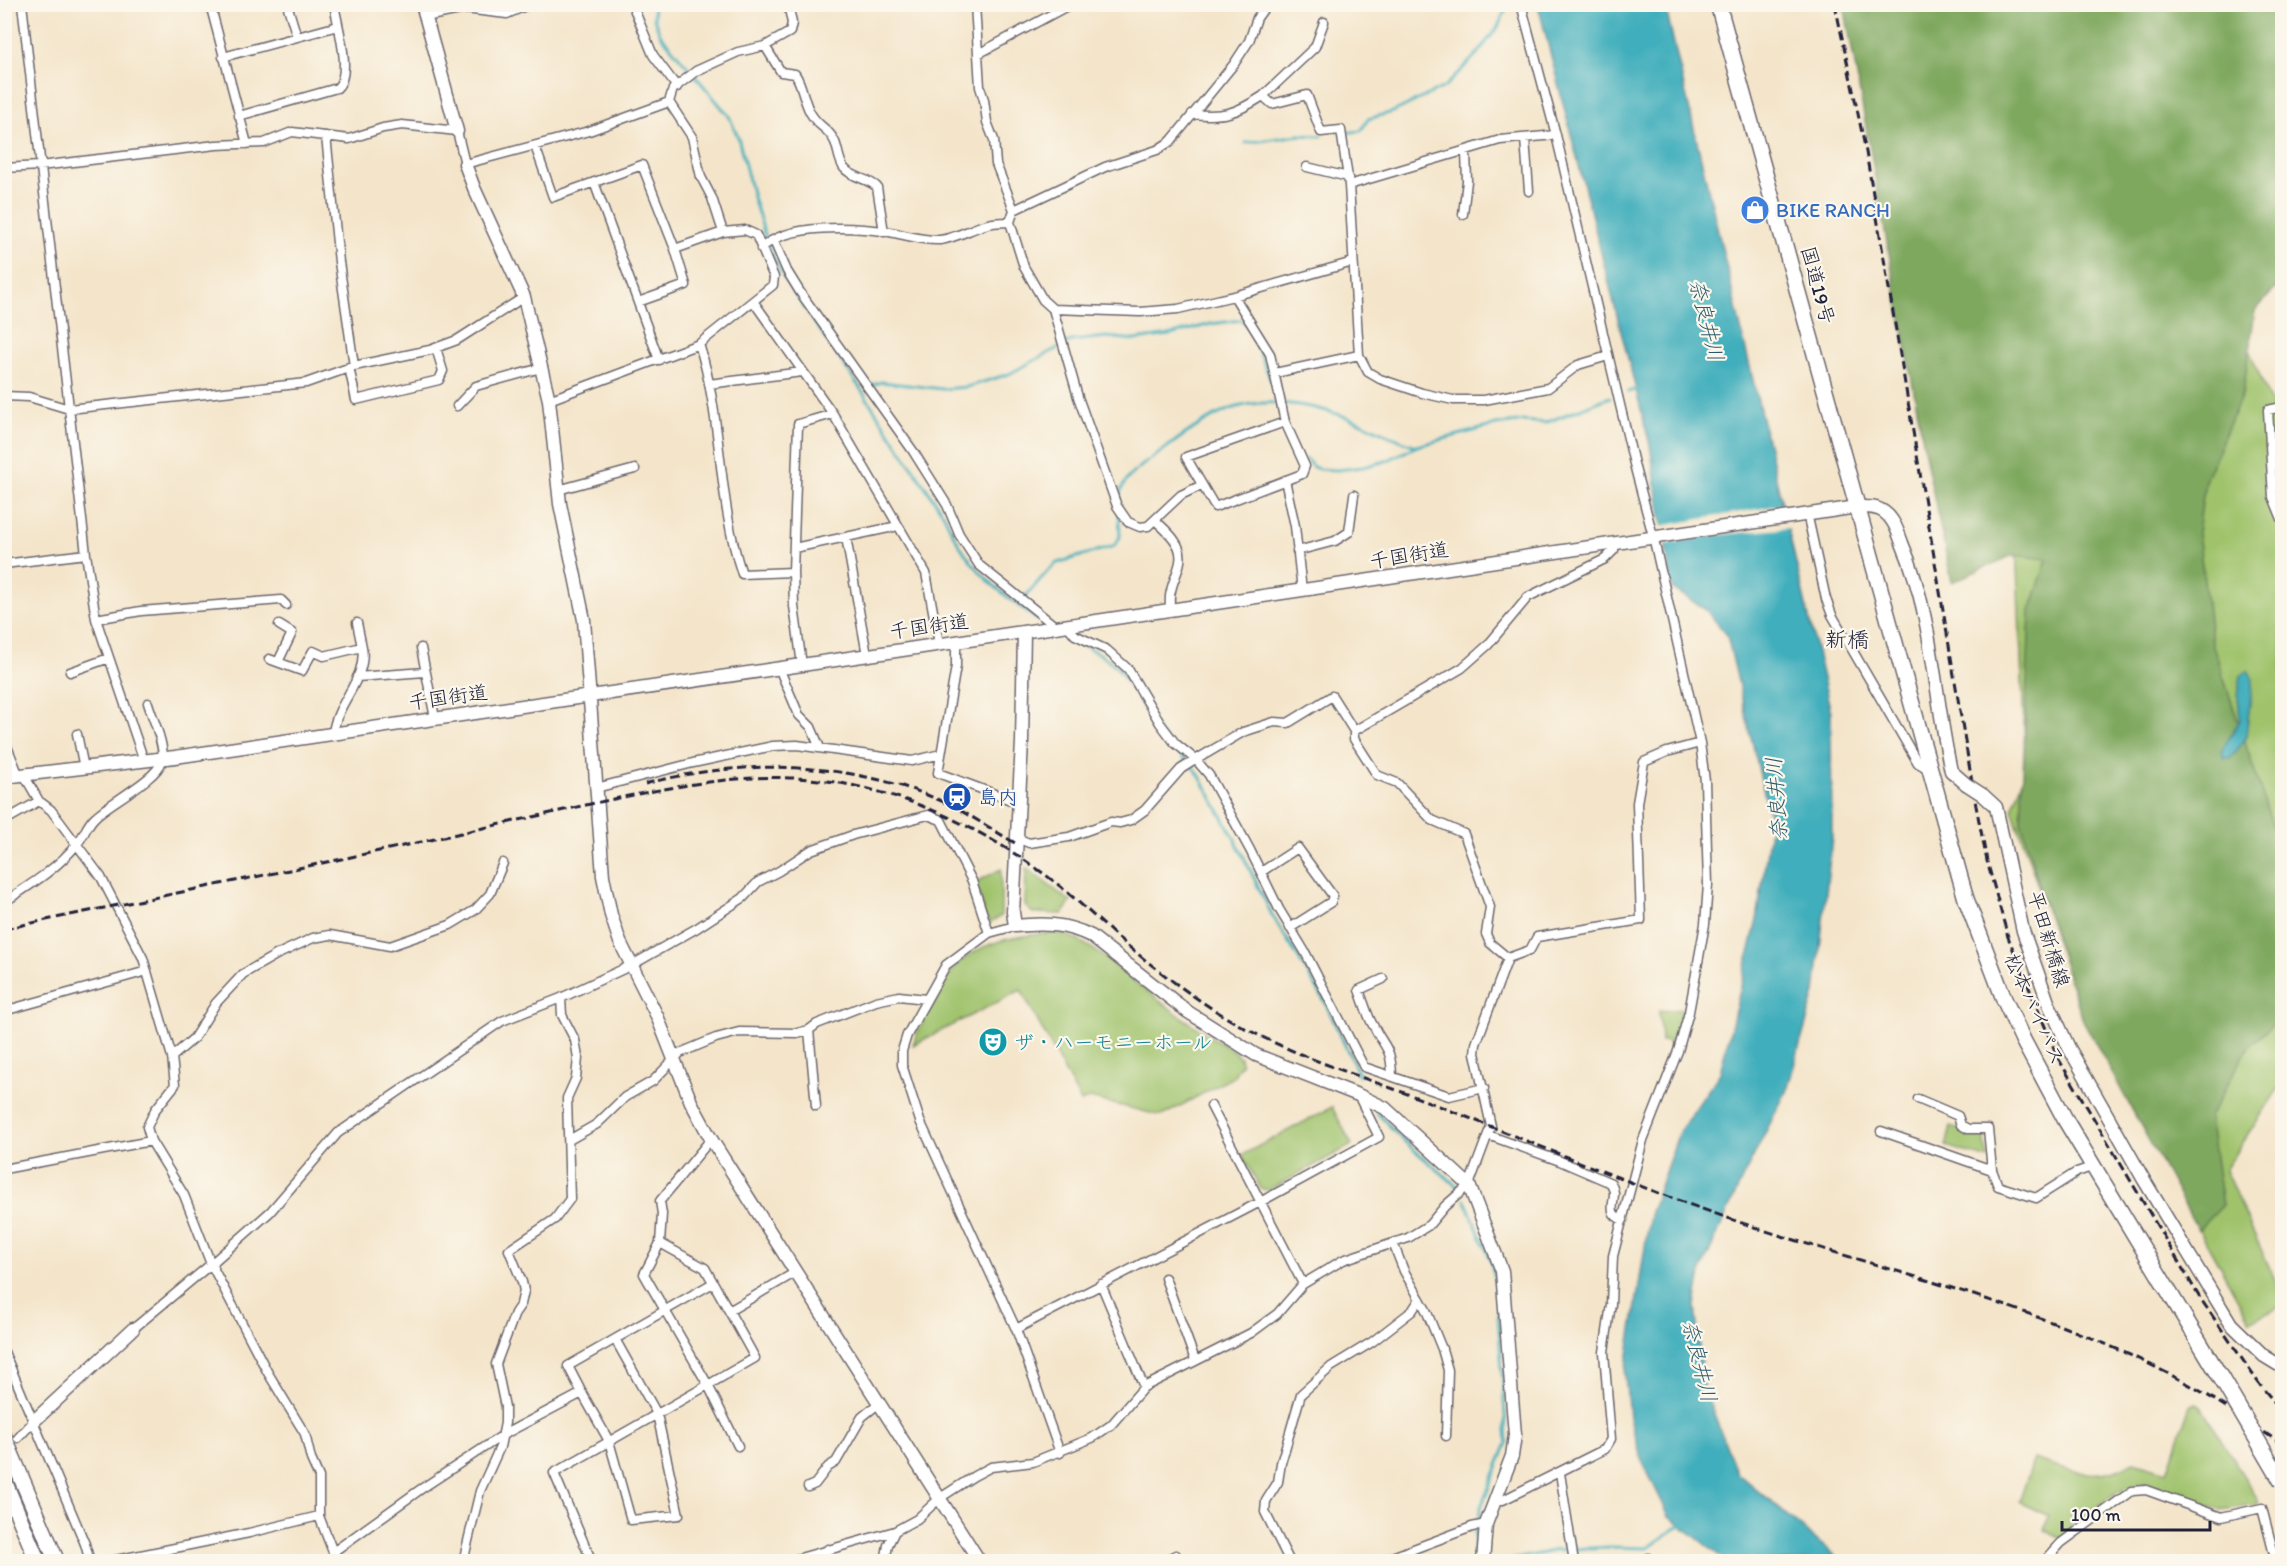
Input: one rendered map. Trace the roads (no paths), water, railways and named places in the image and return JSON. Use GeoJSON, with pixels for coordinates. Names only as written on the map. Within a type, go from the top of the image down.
{"type":"FeatureCollection","features":[{"type":"Feature","properties":{"kind":"highway","name":"国道19号"},"geometry":{"type":"LineString","coordinates":[[1718,4],[1857,507]]}},
{"type":"Feature","properties":{"kind":"highway","name":"松本バイパス"},"geometry":{"type":"LineString","coordinates":[[1857,507],[1966,899],[2004,999],[2047,1087],[2283,1482]]}},
{"type":"Feature","properties":{"kind":"highway"},"geometry":{"type":"LineString","coordinates":[[11,1437],[57,1562]]}},
{"type":"Feature","properties":{"kind":"highway"},"geometry":{"type":"LineString","coordinates":[[4,1481],[38,1562]]}},
{"type":"Feature","properties":{"kind":"street"},"geometry":{"type":"LineString","coordinates":[[22,4],[86,554],[96,619],[144,760]]}},
{"type":"Feature","properties":{"kind":"street"},"geometry":{"type":"LineString","coordinates":[[210,4],[246,144]]}},
{"type":"Feature","properties":{"kind":"street"},"geometry":{"type":"LineString","coordinates":[[287,4],[297,37]]}},
{"type":"Feature","properties":{"kind":"street"},"geometry":{"type":"LineString","coordinates":[[239,116],[337,88],[341,84],[345,64],[334,4]]}},
{"type":"Feature","properties":{"kind":"street"},"geometry":{"type":"LineString","coordinates":[[530,4],[507,14],[465,9],[423,11],[465,164],[524,297],[549,400],[558,490],[584,620],[603,876],[615,928],[657,1016],[692,1102],[711,1139],[980,1562]]}},
{"type":"Feature","properties":{"kind":"street"},"geometry":{"type":"LineString","coordinates":[[632,4],[654,55],[676,87]]}},
{"type":"Feature","properties":{"kind":"street"},"geometry":{"type":"LineString","coordinates":[[669,102],[673,89],[694,73],[738,52],[765,46],[790,32],[792,23],[788,4]]}},
{"type":"Feature","properties":{"kind":"street"},"geometry":{"type":"LineString","coordinates":[[975,4],[980,87],[987,122],[994,140],[996,164],[1014,210],[1010,222],[1024,267],[1043,300],[1053,309],[1078,397],[1117,506],[1128,522],[1140,527],[1148,526],[1181,495],[1202,485]]}},
{"type":"Feature","properties":{"kind":"street"},"geometry":{"type":"LineString","coordinates":[[978,54],[1071,4]]}},
{"type":"Feature","properties":{"kind":"street"},"geometry":{"type":"LineString","coordinates":[[1014,210],[1105,167],[1156,150],[1171,141],[1234,64],[1249,41],[1257,18],[1267,4]]}},
{"type":"Feature","properties":{"kind":"street"},"geometry":{"type":"LineString","coordinates":[[1494,1500],[1503,1500],[1560,1473],[1605,1449],[1611,1439],[1604,1352],[1611,1304],[1613,1256],[1643,1140],[1678,1052],[1689,1012],[1706,924],[1708,885],[1705,781],[1700,743],[1656,536],[1608,356],[1556,135],[1521,4]]}},
{"type":"Feature","properties":{"kind":"street"},"geometry":{"type":"LineString","coordinates":[[1192,114],[1220,116],[1248,106],[1263,96],[1315,47],[1324,22]]}},
{"type":"Feature","properties":{"kind":"street"},"geometry":{"type":"LineString","coordinates":[[223,57],[338,26]]}},
{"type":"Feature","properties":{"kind":"street"},"geometry":{"type":"LineString","coordinates":[[765,46],[781,72],[795,74],[800,81],[813,119],[829,130],[843,168],[851,174],[872,182],[877,187],[884,232]]}},
{"type":"Feature","properties":{"kind":"street"},"geometry":{"type":"LineString","coordinates":[[1263,96],[1272,104],[1307,95],[1321,132],[1341,130],[1348,181],[1359,355],[1368,372],[1380,380],[1422,393],[1454,400],[1484,400],[1548,388],[1578,365],[1608,356]]}},
{"type":"Feature","properties":{"kind":"street"},"geometry":{"type":"LineString","coordinates":[[465,164],[589,130],[669,102]]}},
{"type":"Feature","properties":{"kind":"street"},"geometry":{"type":"LineString","coordinates":[[669,102],[692,137],[701,177],[712,198],[723,232]]}},
{"type":"Feature","properties":{"kind":"street"},"geometry":{"type":"LineString","coordinates":[[4,168],[40,166],[216,145],[264,144],[292,132],[349,139],[383,128],[402,125],[457,131]]}},
{"type":"Feature","properties":{"kind":"street"},"geometry":{"type":"LineString","coordinates":[[1307,167],[1348,181],[1466,152],[1500,140],[1556,135]]}},
{"type":"Feature","properties":{"kind":"street"},"geometry":{"type":"LineString","coordinates":[[326,136],[356,400],[439,380],[443,371],[436,348]]}},
{"type":"Feature","properties":{"kind":"street"},"geometry":{"type":"LineString","coordinates":[[1526,139],[1529,191]]}},
{"type":"Feature","properties":{"kind":"street"},"geometry":{"type":"LineString","coordinates":[[535,146],[553,197],[642,165],[675,249],[686,285],[638,302]]}},
{"type":"Feature","properties":{"kind":"street"},"geometry":{"type":"LineString","coordinates":[[1463,214],[1467,181],[1466,152]]}},
{"type":"Feature","properties":{"kind":"street"},"geometry":{"type":"LineString","coordinates":[[594,182],[659,360]]}},
{"type":"Feature","properties":{"kind":"street"},"geometry":{"type":"LineString","coordinates":[[768,244],[796,232],[820,229],[884,232],[938,240],[989,223],[1010,222]]}},
{"type":"Feature","properties":{"kind":"street"},"geometry":{"type":"LineString","coordinates":[[675,249],[723,232],[745,230],[752,231],[768,244],[913,451],[947,505],[959,534],[979,565],[1054,627],[1107,650],[1128,669],[1160,723],[1191,763],[1209,775],[1364,1066],[1449,1096],[1484,1088]]}},
{"type":"Feature","properties":{"kind":"street"},"geometry":{"type":"LineString","coordinates":[[549,400],[699,345],[773,285],[774,277],[768,244]]}},
{"type":"Feature","properties":{"kind":"street"},"geometry":{"type":"LineString","coordinates":[[1053,309],[1149,311],[1178,309],[1234,296],[1353,262]]}},
{"type":"Feature","properties":{"kind":"street"},"geometry":{"type":"LineString","coordinates":[[1234,296],[1270,354],[1285,422],[1305,466],[1302,474],[1215,507],[1186,457],[1285,422]]}},
{"type":"Feature","properties":{"kind":"street"},"geometry":{"type":"LineString","coordinates":[[4,396],[28,397],[69,409],[306,383],[352,367],[436,348],[456,340],[524,297]]}},
{"type":"Feature","properties":{"kind":"street"},"geometry":{"type":"LineString","coordinates":[[753,301],[833,414],[926,573],[939,644]]}},
{"type":"Feature","properties":{"kind":"street"},"geometry":{"type":"LineString","coordinates":[[699,345],[710,384],[724,491],[742,574],[793,572]]}},
{"type":"Feature","properties":{"kind":"street"},"geometry":{"type":"LineString","coordinates":[[1275,373],[1359,355]]}},
{"type":"Feature","properties":{"kind":"street"},"geometry":{"type":"LineString","coordinates":[[457,406],[476,386],[541,368]]}},
{"type":"Feature","properties":{"kind":"street"},"geometry":{"type":"LineString","coordinates":[[710,384],[802,372]]}},
{"type":"Feature","properties":{"kind":"street"},"geometry":{"type":"LineString","coordinates":[[2283,407],[2268,410],[2273,497],[2283,519]]}},
{"type":"Feature","properties":{"kind":"street"},"geometry":{"type":"LineString","coordinates":[[802,665],[794,606],[793,572],[798,424],[833,414]]}},
{"type":"Feature","properties":{"kind":"street"},"geometry":{"type":"LineString","coordinates":[[558,490],[635,469]]}},
{"type":"Feature","properties":{"kind":"street"},"geometry":{"type":"LineString","coordinates":[[1285,480],[1295,526],[1302,591]]}},
{"type":"Feature","properties":{"kind":"street"},"geometry":{"type":"LineString","coordinates":[[1297,551],[1335,541],[1349,532],[1354,495]]}},
{"type":"Feature","properties":{"kind":"street","name":"千国街道"},"geometry":{"type":"LineString","coordinates":[[4,777],[163,758],[802,665],[1302,591],[1804,513],[1857,507]]}},
{"type":"Feature","properties":{"kind":"street","name":"平田新橋線"},"geometry":{"type":"LineString","coordinates":[[1857,507],[1877,508],[1886,513],[1895,526],[1912,568],[1927,620],[1951,771],[1996,807],[2023,931],[2048,1002],[2069,1048],[2144,1180],[2231,1324],[2264,1356],[2283,1367]]}},
{"type":"Feature","properties":{"kind":"street"},"geometry":{"type":"LineString","coordinates":[[1804,513],[1830,609],[1918,763],[1930,770]]}},
{"type":"Feature","properties":{"kind":"street"},"geometry":{"type":"LineString","coordinates":[[1155,520],[1176,542],[1180,551],[1180,565],[1171,590],[1170,610]]}},
{"type":"Feature","properties":{"kind":"street"},"geometry":{"type":"LineString","coordinates":[[794,548],[898,525]]}},
{"type":"Feature","properties":{"kind":"street"},"geometry":{"type":"LineString","coordinates":[[846,537],[867,655]]}},
{"type":"Feature","properties":{"kind":"street"},"geometry":{"type":"LineString","coordinates":[[1354,731],[1462,668],[1488,645],[1528,597],[1605,559],[1614,550],[1615,543]]}},
{"type":"Feature","properties":{"kind":"street"},"geometry":{"type":"LineString","coordinates":[[4,564],[86,554]]}},
{"type":"Feature","properties":{"kind":"street"},"geometry":{"type":"LineString","coordinates":[[96,619],[141,611],[281,600],[286,605]]}},
{"type":"Feature","properties":{"kind":"street"},"geometry":{"type":"LineString","coordinates":[[333,733],[334,720],[357,677],[364,657],[357,623]]}},
{"type":"Feature","properties":{"kind":"street"},"geometry":{"type":"LineString","coordinates":[[279,625],[292,633],[274,661],[302,670],[314,651],[324,656],[362,647]]}},
{"type":"Feature","properties":{"kind":"street"},"geometry":{"type":"LineString","coordinates":[[1015,926],[1013,912],[1024,632]]}},
{"type":"Feature","properties":{"kind":"street"},"geometry":{"type":"LineString","coordinates":[[956,642],[956,666],[938,773],[1019,803]]}},
{"type":"Feature","properties":{"kind":"street"},"geometry":{"type":"LineString","coordinates":[[421,648],[435,718]]}},
{"type":"Feature","properties":{"kind":"street"},"geometry":{"type":"LineString","coordinates":[[70,672],[109,658]]}},
{"type":"Feature","properties":{"kind":"street"},"geometry":{"type":"LineString","coordinates":[[779,668],[799,715],[811,727],[820,748]]}},
{"type":"Feature","properties":{"kind":"street"},"geometry":{"type":"LineString","coordinates":[[357,677],[425,672]]}},
{"type":"Feature","properties":{"kind":"street"},"geometry":{"type":"LineString","coordinates":[[1017,838],[1029,843],[1069,837],[1111,822],[1120,823],[1131,820],[1145,810],[1181,769],[1243,732],[1274,722],[1288,723],[1332,696],[1354,731],[1354,739],[1377,775],[1397,783],[1432,820],[1464,834],[1490,907],[1486,934],[1490,942],[1508,958]]}},
{"type":"Feature","properties":{"kind":"street"},"geometry":{"type":"LineString","coordinates":[[4,902],[46,874],[77,845],[94,818],[130,792],[160,766],[163,758],[160,740],[148,703]]}},
{"type":"Feature","properties":{"kind":"street"},"geometry":{"type":"LineString","coordinates":[[77,734],[84,768]]}},
{"type":"Feature","properties":{"kind":"street"},"geometry":{"type":"LineString","coordinates":[[1901,734],[1908,736],[1920,734]]}},
{"type":"Feature","properties":{"kind":"street"},"geometry":{"type":"LineString","coordinates":[[4,739],[22,775],[39,801],[51,810],[101,877],[143,958],[172,1057],[175,1085],[155,1110],[147,1127],[151,1141],[184,1194],[211,1264],[268,1373],[305,1434],[311,1459],[319,1478],[319,1516],[340,1562]]}},
{"type":"Feature","properties":{"kind":"street"},"geometry":{"type":"LineString","coordinates":[[786,1562],[895,1531],[916,1519],[940,1498],[991,1467],[1033,1462],[1060,1453],[1092,1438],[1112,1425],[1144,1387],[1260,1326],[1277,1314],[1303,1284],[1342,1260],[1408,1238],[1429,1225],[1445,1206],[1468,1185],[1491,1126],[1475,1053],[1476,1044],[1508,958],[1530,950],[1537,937],[1641,920],[1637,803],[1644,762],[1667,752],[1700,743]]}},
{"type":"Feature","properties":{"kind":"street"},"geometry":{"type":"LineString","coordinates":[[596,788],[693,763],[773,746],[797,745],[912,761],[941,754]]}},
{"type":"Feature","properties":{"kind":"street"},"geometry":{"type":"LineString","coordinates":[[4,821],[39,801]]}},
{"type":"Feature","properties":{"kind":"street"},"geometry":{"type":"LineString","coordinates":[[11,1437],[34,1421],[133,1329],[270,1212],[338,1133],[502,1022],[632,965],[697,928],[743,898],[758,882],[811,850],[852,835],[928,815],[940,820],[972,881],[989,933]]}},
{"type":"Feature","properties":{"kind":"street"},"geometry":{"type":"LineString","coordinates":[[1261,872],[1298,848],[1333,896],[1331,902],[1290,928]]}},
{"type":"Feature","properties":{"kind":"street"},"geometry":{"type":"LineString","coordinates":[[172,1057],[194,1038],[216,1003],[243,974],[276,955],[313,938],[330,935],[390,946],[450,925],[475,910],[490,894],[503,862]]}},
{"type":"Feature","properties":{"kind":"street"},"geometry":{"type":"LineString","coordinates":[[1060,1453],[1016,1329],[921,1120],[902,1065],[902,1051],[907,1035],[946,965],[989,933],[1015,926],[1056,924],[1078,929],[1101,943],[1195,1017],[1256,1055],[1385,1108],[1468,1185],[1498,1258],[1504,1287],[1515,1435],[1512,1456],[1494,1500],[1479,1525],[1483,1562]]}},
{"type":"Feature","properties":{"kind":"street"},"geometry":{"type":"LineString","coordinates":[[4,1011],[147,971]]}},
{"type":"Feature","properties":{"kind":"street"},"geometry":{"type":"LineString","coordinates":[[1383,979],[1359,990],[1374,1027],[1391,1056],[1392,1076]]}},
{"type":"Feature","properties":{"kind":"street"},"geometry":{"type":"LineString","coordinates":[[568,1140],[597,1124],[625,1097],[653,1081],[680,1053],[716,1038],[739,1032],[797,1033],[876,1001],[899,996],[926,999]]}},
{"type":"Feature","properties":{"kind":"street"},"geometry":{"type":"LineString","coordinates":[[463,1562],[480,1491],[500,1447],[505,1423],[505,1407],[496,1364],[515,1313],[521,1304],[524,1291],[509,1250],[555,1219],[570,1199],[567,1098],[576,1078],[578,1058],[575,1041],[562,1015],[561,998]]}},
{"type":"Feature","properties":{"kind":"street"},"geometry":{"type":"LineString","coordinates":[[809,1030],[816,1106]]}},
{"type":"Feature","properties":{"kind":"street"},"geometry":{"type":"LineString","coordinates":[[1016,1329],[1262,1201],[1379,1137],[1358,1095]]}},
{"type":"Feature","properties":{"kind":"street"},"geometry":{"type":"LineString","coordinates":[[1918,1099],[1958,1116],[1961,1125],[1968,1129],[1988,1129],[1992,1170],[1998,1186],[2036,1198],[2077,1172],[2094,1166]]}},
{"type":"Feature","properties":{"kind":"street"},"geometry":{"type":"LineString","coordinates":[[1211,1106],[1303,1284]]}},
{"type":"Feature","properties":{"kind":"street"},"geometry":{"type":"LineString","coordinates":[[1881,1131],[1992,1170]]}},
{"type":"Feature","properties":{"kind":"street"},"geometry":{"type":"LineString","coordinates":[[1488,1135],[1560,1161],[1611,1183],[1614,1193],[1611,1204],[1613,1214],[1623,1220]]}},
{"type":"Feature","properties":{"kind":"street"},"geometry":{"type":"LineString","coordinates":[[711,1139],[660,1201],[662,1214],[660,1243],[644,1274],[708,1385],[738,1446]]}},
{"type":"Feature","properties":{"kind":"street"},"geometry":{"type":"LineString","coordinates":[[4,1169],[151,1141]]}},
{"type":"Feature","properties":{"kind":"street"},"geometry":{"type":"LineString","coordinates":[[592,1562],[554,1473],[756,1358],[705,1268],[660,1243]]}},
{"type":"Feature","properties":{"kind":"street"},"geometry":{"type":"LineString","coordinates":[[1393,1243],[1442,1349],[1448,1370],[1446,1436]]}},
{"type":"Feature","properties":{"kind":"street"},"geometry":{"type":"LineString","coordinates":[[729,1311],[796,1272]]}},
{"type":"Feature","properties":{"kind":"street"},"geometry":{"type":"LineString","coordinates":[[1165,1278],[1195,1360]]}},
{"type":"Feature","properties":{"kind":"street"},"geometry":{"type":"LineString","coordinates":[[615,1339],[657,1414],[679,1515],[630,1520],[609,1442],[568,1366],[615,1339],[665,1311],[713,1283]]}},
{"type":"Feature","properties":{"kind":"street"},"geometry":{"type":"LineString","coordinates":[[1101,1284],[1144,1387]]}},
{"type":"Feature","properties":{"kind":"street"},"geometry":{"type":"LineString","coordinates":[[1290,1562],[1265,1512],[1266,1502],[1278,1482],[1281,1463],[1301,1394],[1331,1367],[1372,1342],[1412,1311],[1420,1299]]}},
{"type":"Feature","properties":{"kind":"street"},"geometry":{"type":"LineString","coordinates":[[4,1352],[85,1544],[90,1562]]}},
{"type":"Feature","properties":{"kind":"street"},"geometry":{"type":"LineString","coordinates":[[333,1551],[503,1435],[582,1393]]}},
{"type":"Feature","properties":{"kind":"street"},"geometry":{"type":"LineString","coordinates":[[808,1487],[815,1484],[828,1467],[836,1462],[862,1418],[878,1404]]}},
{"type":"Feature","properties":{"kind":"street"},"geometry":{"type":"LineString","coordinates":[[1560,1473],[1574,1554]]}},
{"type":"Feature","properties":{"kind":"street"},"geometry":{"type":"LineString","coordinates":[[2044,1562],[2061,1543],[2132,1491],[2146,1490],[2221,1517],[2262,1508],[2276,1562]]}},
{"type":"Feature","properties":{"kind":"street"},"geometry":{"type":"LineString","coordinates":[[106,1562],[249,1533],[319,1516]]}},
{"type":"Feature","properties":{"kind":"street"},"geometry":{"type":"LineString","coordinates":[[1379,1562],[1479,1525]]}},
{"type":"Feature","properties":{"kind":"street"},"geometry":{"type":"LineString","coordinates":[[885,1562],[888,1545],[895,1531]]}},
{"type":"Feature","properties":{"kind":"street"},"geometry":{"type":"LineString","coordinates":[[826,1562],[828,1549]]}},
{"type":"Feature","properties":{"kind":"street"},"geometry":{"type":"LineString","coordinates":[[1162,1562],[1176,1555]]}},
{"type":"Feature","properties":{"kind":"water","name":"奈良井川"},"geometry":{"type":"Polygon","coordinates":[[[1538,5],[1665,5],[1831,712],[1832,838],[1815,993],[1787,1090],[1744,1175],[1702,1268],[1695,1305],[1703,1387],[1737,1473],[1841,1561],[1726,1561],[1669,1516],[1642,1461],[1629,1418],[1625,1374],[1650,1215],[1679,1132],[1720,1073],[1757,920],[1771,822],[1727,635],[1706,610],[1672,588],[1650,445],[1538,5]]]}},
{"type":"Feature","properties":{"kind":"water"},"geometry":{"type":"Polygon","coordinates":[[[2248,670],[2253,679],[2246,736],[2229,758],[2223,758],[2222,750],[2240,720],[2238,696],[2241,675],[2248,670]]]}},
{"type":"Feature","properties":{"kind":"waterway"},"geometry":{"type":"LineString","coordinates":[[653,4],[654,18],[660,34],[729,116],[738,137],[769,248],[785,280],[860,388],[944,515],[953,534],[973,564],[998,589],[1043,624]]}},
{"type":"Feature","properties":{"kind":"waterway"},"geometry":{"type":"LineString","coordinates":[[1342,133],[1361,131],[1368,119],[1393,112],[1446,86],[1476,55],[1498,27],[1508,4]]}},
{"type":"Feature","properties":{"kind":"waterway"},"geometry":{"type":"LineString","coordinates":[[1246,143],[1299,135],[1321,136]]}},
{"type":"Feature","properties":{"kind":"waterway"},"geometry":{"type":"LineString","coordinates":[[868,386],[882,382],[942,389],[967,387],[1009,374],[1071,341],[1107,337],[1135,340],[1241,320],[1250,327]]}},
{"type":"Feature","properties":{"kind":"waterway"},"geometry":{"type":"LineString","coordinates":[[1256,338],[1258,349],[1274,388]]}},
{"type":"Feature","properties":{"kind":"waterway"},"geometry":{"type":"LineString","coordinates":[[1628,392],[1637,389]]}},
{"type":"Feature","properties":{"kind":"waterway"},"geometry":{"type":"LineString","coordinates":[[1306,459],[1313,467],[1319,469],[1337,470],[1363,467],[1386,461],[1417,446],[1496,425],[1524,421],[1545,423],[1610,397]]}},
{"type":"Feature","properties":{"kind":"waterway"},"geometry":{"type":"LineString","coordinates":[[1119,501],[1120,492],[1128,478],[1141,466],[1202,423],[1244,405],[1296,404],[1330,412],[1417,446]]}},
{"type":"Feature","properties":{"kind":"waterway"},"geometry":{"type":"LineString","coordinates":[[1018,605],[1057,563],[1114,546],[1120,537],[1119,513]]}},
{"type":"Feature","properties":{"kind":"waterway"},"geometry":{"type":"LineString","coordinates":[[1053,631],[1100,654],[1116,666],[1156,729],[1198,773],[1236,841],[1272,915],[1323,998],[1359,1075]]}},
{"type":"Feature","properties":{"kind":"waterway"},"geometry":{"type":"LineString","coordinates":[[1377,1113],[1406,1143],[1457,1186]]}},
{"type":"Feature","properties":{"kind":"waterway"},"geometry":{"type":"LineString","coordinates":[[1465,1200],[1491,1261],[1496,1285],[1507,1443],[1481,1507],[1475,1532],[1474,1562]]}},
{"type":"Feature","properties":{"kind":"waterway"},"geometry":{"type":"LineString","coordinates":[[1502,1562],[1557,1550],[1609,1547],[1648,1548],[1683,1523]]}},
{"type":"Feature","properties":{"kind":"railway"},"geometry":{"type":"LineString","coordinates":[[1835,4],[1866,152],[1976,806],[1987,861],[2008,937],[2058,1058],[2200,1298],[2260,1385],[2282,1411]]}},
{"type":"Feature","properties":{"kind":"railway"},"geometry":{"type":"LineString","coordinates":[[645,784],[683,775],[762,767],[803,768],[843,773],[920,792],[956,808],[1015,843]]}},
{"type":"Feature","properties":{"kind":"railway"},"geometry":{"type":"LineString","coordinates":[[4,929],[681,786],[768,778],[797,778],[856,786],[912,802],[939,813],[1016,854],[1060,886],[1128,946],[1181,987],[1224,1016],[1302,1055],[1741,1223],[1931,1281],[2074,1331],[2121,1351],[2197,1389],[2282,1444]]}},
{"type":"Feature","properties":{"kind":"place","name":"BIKE RANCH"},"geometry":{"type":"Point","coordinates":[1755,210]}},
{"type":"Feature","properties":{"kind":"place","name":"島内"},"geometry":{"type":"Point","coordinates":[957,797]}},
{"type":"Feature","properties":{"kind":"place","name":"ザ・ハーモニーホール"},"geometry":{"type":"Point","coordinates":[993,1042]}},
{"type":"Feature","properties":{"kind":"district","name":"新橋"},"geometry":{"type":"Point","coordinates":[1847,639]}}]}
